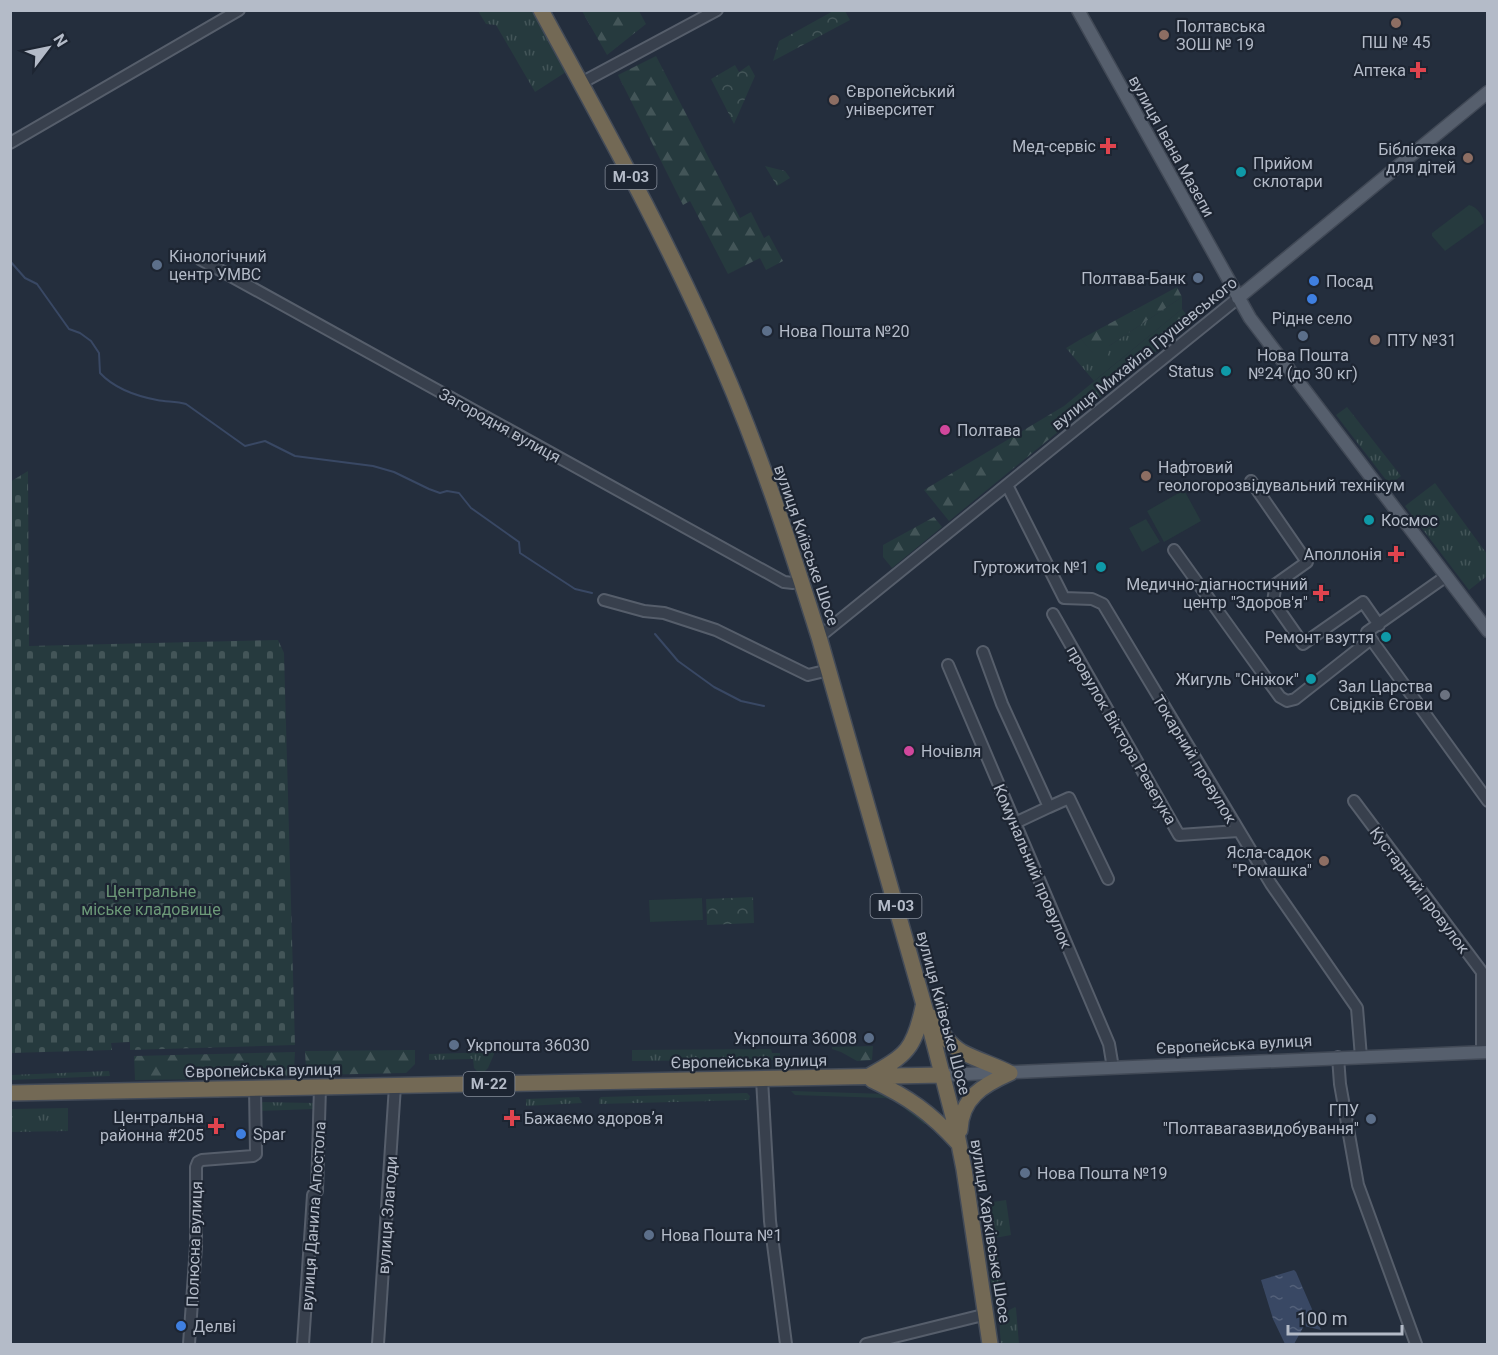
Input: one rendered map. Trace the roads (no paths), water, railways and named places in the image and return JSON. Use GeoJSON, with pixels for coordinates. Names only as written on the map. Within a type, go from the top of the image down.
{"type":"FeatureCollection","features":[{"type":"Feature","properties":{"kind":"highway","name":"вулиця Київське Шосе"},"geometry":{"type":"LineString","coordinates":[[541,10],[657,227],[721,363],[753,442],[801,580],[829,670],[924,1004],[955,1124]]}},
{"type":"Feature","properties":{"kind":"highway"},"geometry":{"type":"LineString","coordinates":[[924,1004],[953,1046],[1010,1073]]}},
{"type":"Feature","properties":{"kind":"highway"},"geometry":{"type":"LineString","coordinates":[[867,1077],[908,1051],[918,1031],[924,1004]]}},
{"type":"Feature","properties":{"kind":"highway"},"geometry":{"type":"LineString","coordinates":[[960,1145],[961,1117],[967,1103],[985,1085],[1010,1073]]}},
{"type":"Feature","properties":{"kind":"highway","name":"Європейська вулиця"},"geometry":{"type":"LineString","coordinates":[[10,1093],[943,1075]]}},
{"type":"Feature","properties":{"kind":"highway"},"geometry":{"type":"LineString","coordinates":[[867,1077],[924,1109],[960,1145]]}},
{"type":"Feature","properties":{"kind":"highway","name":"вулиця Харківське Шосе"},"geometry":{"type":"LineString","coordinates":[[955,1124],[990,1344]]}},
{"type":"Feature","properties":{"kind":"main road","name":"вулиця Івана Мазепи"},"geometry":{"type":"LineString","coordinates":[[1078,10],[1238,298],[1270,345],[1488,631]]}},
{"type":"Feature","properties":{"kind":"main road","name":"вулиця Михайла Грушевського"},"geometry":{"type":"LineString","coordinates":[[1238,298],[1488,92]]}},
{"type":"Feature","properties":{"kind":"main road","name":"Європейська вулиця"},"geometry":{"type":"LineString","coordinates":[[943,1075],[1485,1052]]}},
{"type":"Feature","properties":{"kind":"street"},"geometry":{"type":"LineString","coordinates":[[10,143],[239,10]]}},
{"type":"Feature","properties":{"kind":"street"},"geometry":{"type":"LineString","coordinates":[[581,83],[717,10]]}},
{"type":"Feature","properties":{"kind":"street","name":"Загородня вулиця"},"geometry":{"type":"LineString","coordinates":[[200,259],[784,582],[793,583],[801,580]]}},
{"type":"Feature","properties":{"kind":"street","name":"вулиця Михайла Грушевського"},"geometry":{"type":"LineString","coordinates":[[819,637],[1238,298]]}},
{"type":"Feature","properties":{"kind":"street"},"geometry":{"type":"LineString","coordinates":[[1251,481],[1307,562],[1276,584],[1273,601],[1303,644],[1363,602],[1379,625]]}},
{"type":"Feature","properties":{"kind":"street","name":"Токарний провулок"},"geometry":{"type":"LineString","coordinates":[[1007,485],[1064,598],[1092,599],[1102,604],[1271,884],[1357,1008],[1361,1057]]}},
{"type":"Feature","properties":{"kind":"street"},"geometry":{"type":"LineString","coordinates":[[1174,550],[1280,697],[1287,701],[1295,699],[1371,639]]}},
{"type":"Feature","properties":{"kind":"street"},"geometry":{"type":"LineString","coordinates":[[1445,577],[1367,632],[1488,801]]}},
{"type":"Feature","properties":{"kind":"street"},"geometry":{"type":"LineString","coordinates":[[604,600],[644,611],[664,613],[716,630],[808,675],[829,670]]}},
{"type":"Feature","properties":{"kind":"street","name":"провулок Віктора Ревегука"},"geometry":{"type":"LineString","coordinates":[[1053,614],[1179,835],[1238,831]]}},
{"type":"Feature","properties":{"kind":"street"},"geometry":{"type":"LineString","coordinates":[[983,652],[1002,704],[1049,807]]}},
{"type":"Feature","properties":{"kind":"street","name":"Комунальний провулок"},"geometry":{"type":"LineString","coordinates":[[948,665],[1108,1044],[1113,1068]]}},
{"type":"Feature","properties":{"kind":"street"},"geometry":{"type":"LineString","coordinates":[[1014,823],[1069,798],[1108,879]]}},
{"type":"Feature","properties":{"kind":"street","name":"Кустарний провулок"},"geometry":{"type":"LineString","coordinates":[[1354,801],[1485,970],[1485,1052]]}},
{"type":"Feature","properties":{"kind":"street"},"geometry":{"type":"LineString","coordinates":[[1338,1058],[1340,1084],[1358,1185],[1416,1344]]}},
{"type":"Feature","properties":{"kind":"street"},"geometry":{"type":"LineString","coordinates":[[762,1079],[770,1221],[786,1344]]}},
{"type":"Feature","properties":{"kind":"street","name":"вулиця Злагоди"},"geometry":{"type":"LineString","coordinates":[[378,1344],[395,1086]]}},
{"type":"Feature","properties":{"kind":"street","name":"вулиця Данила Апостола"},"geometry":{"type":"LineString","coordinates":[[303,1344],[313,1195],[318,1191],[320,1087]]}},
{"type":"Feature","properties":{"kind":"street","name":"Полюсна вулиця"},"geometry":{"type":"LineString","coordinates":[[189,1344],[196,1246],[196,1167],[202,1160],[256,1154],[255,1088]]}},
{"type":"Feature","properties":{"kind":"street"},"geometry":{"type":"LineString","coordinates":[[866,1344],[987,1314]]}},
{"type":"Feature","properties":{"kind":"water"},"geometry":{"type":"Polygon","coordinates":[[[1294,1270],[1321,1330],[1304,1326],[1294,1344],[1285,1344],[1273,1319],[1261,1280],[1294,1270]]]}},
{"type":"Feature","properties":{"kind":"waterway"},"geometry":{"type":"LineString","coordinates":[[10,261],[25,278],[37,284],[69,329],[91,341],[99,353],[100,373],[119,387],[133,394],[186,404],[245,446],[265,441],[295,456],[373,466],[394,472],[440,493],[447,491],[459,493],[471,508],[519,542],[520,553],[575,589],[592,593]]}},
{"type":"Feature","properties":{"kind":"waterway"},"geometry":{"type":"LineString","coordinates":[[655,634],[678,661],[714,687],[741,701],[764,706]]}},
{"type":"Feature","properties":{"kind":"place","name":"ПШ № 45"},"geometry":{"type":"Point","coordinates":[1396,23]}},
{"type":"Feature","properties":{"kind":"place","name":"Полтавська ЗОШ № 19"},"geometry":{"type":"Point","coordinates":[1164,35]}},
{"type":"Feature","properties":{"kind":"place","name":"Аптека"},"geometry":{"type":"Point","coordinates":[1418,70]}},
{"type":"Feature","properties":{"kind":"place","name":"Європейський університет"},"geometry":{"type":"Point","coordinates":[834,100]}},
{"type":"Feature","properties":{"kind":"place","name":"Мед-сервіс"},"geometry":{"type":"Point","coordinates":[1108,146]}},
{"type":"Feature","properties":{"kind":"place","name":"Бібліотека для дітей"},"geometry":{"type":"Point","coordinates":[1468,158]}},
{"type":"Feature","properties":{"kind":"place","name":"Прийом склотари"},"geometry":{"type":"Point","coordinates":[1241,172]}},
{"type":"Feature","properties":{"kind":"place","name":"Кінологічний центр УМВС"},"geometry":{"type":"Point","coordinates":[157,265]}},
{"type":"Feature","properties":{"kind":"place","name":"Полтава-Банк"},"geometry":{"type":"Point","coordinates":[1198,278]}},
{"type":"Feature","properties":{"kind":"place","name":"Посад"},"geometry":{"type":"Point","coordinates":[1314,281]}},
{"type":"Feature","properties":{"kind":"place","name":"Рідне село"},"geometry":{"type":"Point","coordinates":[1312,299]}},
{"type":"Feature","properties":{"kind":"place","name":"Нова Пошта №20"},"geometry":{"type":"Point","coordinates":[767,331]}},
{"type":"Feature","properties":{"kind":"place","name":"Нова Пошта №24 (до 30 кг)"},"geometry":{"type":"Point","coordinates":[1303,336]}},
{"type":"Feature","properties":{"kind":"place","name":"ПТУ №31"},"geometry":{"type":"Point","coordinates":[1375,340]}},
{"type":"Feature","properties":{"kind":"place","name":"Status"},"geometry":{"type":"Point","coordinates":[1226,371]}},
{"type":"Feature","properties":{"kind":"place","name":"Полтава"},"geometry":{"type":"Point","coordinates":[945,430]}},
{"type":"Feature","properties":{"kind":"place","name":"Нафтовий геологорозвідувальний технікум"},"geometry":{"type":"Point","coordinates":[1146,476]}},
{"type":"Feature","properties":{"kind":"place","name":"Космос"},"geometry":{"type":"Point","coordinates":[1369,520]}},
{"type":"Feature","properties":{"kind":"place","name":"Аполлонія"},"geometry":{"type":"Point","coordinates":[1396,554]}},
{"type":"Feature","properties":{"kind":"place","name":"Гуртожиток №1"},"geometry":{"type":"Point","coordinates":[1101,567]}},
{"type":"Feature","properties":{"kind":"place","name":"Медично-діагностичний центр \"Здоров'я\""},"geometry":{"type":"Point","coordinates":[1321,593]}},
{"type":"Feature","properties":{"kind":"place","name":"Ремонт взуття"},"geometry":{"type":"Point","coordinates":[1386,637]}},
{"type":"Feature","properties":{"kind":"place","name":"Жигуль \"Сніжок\""},"geometry":{"type":"Point","coordinates":[1311,679]}},
{"type":"Feature","properties":{"kind":"place","name":"Зал Царства Cвідків Єгови"},"geometry":{"type":"Point","coordinates":[1445,695]}},
{"type":"Feature","properties":{"kind":"place","name":"Ночівля"},"geometry":{"type":"Point","coordinates":[909,751]}},
{"type":"Feature","properties":{"kind":"place","name":"Ясла-садок \"Ромашка\""},"geometry":{"type":"Point","coordinates":[1324,861]}},
{"type":"Feature","properties":{"kind":"place","name":"Укрпошта 36008"},"geometry":{"type":"Point","coordinates":[869,1038]}},
{"type":"Feature","properties":{"kind":"place","name":"Укрпошта 36030"},"geometry":{"type":"Point","coordinates":[454,1045]}},
{"type":"Feature","properties":{"kind":"place","name":"Бажаємо здоровʼя"},"geometry":{"type":"Point","coordinates":[512,1118]}},
{"type":"Feature","properties":{"kind":"place","name":"ГПУ \"Полтавагазвидобування\""},"geometry":{"type":"Point","coordinates":[1371,1119]}},
{"type":"Feature","properties":{"kind":"place","name":"Центральна районна #205"},"geometry":{"type":"Point","coordinates":[216,1126]}},
{"type":"Feature","properties":{"kind":"place","name":"Spar"},"geometry":{"type":"Point","coordinates":[241,1134]}},
{"type":"Feature","properties":{"kind":"place","name":"Нова Пошта №19"},"geometry":{"type":"Point","coordinates":[1025,1173]}},
{"type":"Feature","properties":{"kind":"place","name":"Нова Пошта №1"},"geometry":{"type":"Point","coordinates":[649,1235]}},
{"type":"Feature","properties":{"kind":"place","name":"Делві"},"geometry":{"type":"Point","coordinates":[181,1326]}},
{"type":"Feature","properties":{"kind":"park label","name":"Центральне міське кладовище"},"geometry":{"type":"Point","coordinates":[151,900]}}]}
